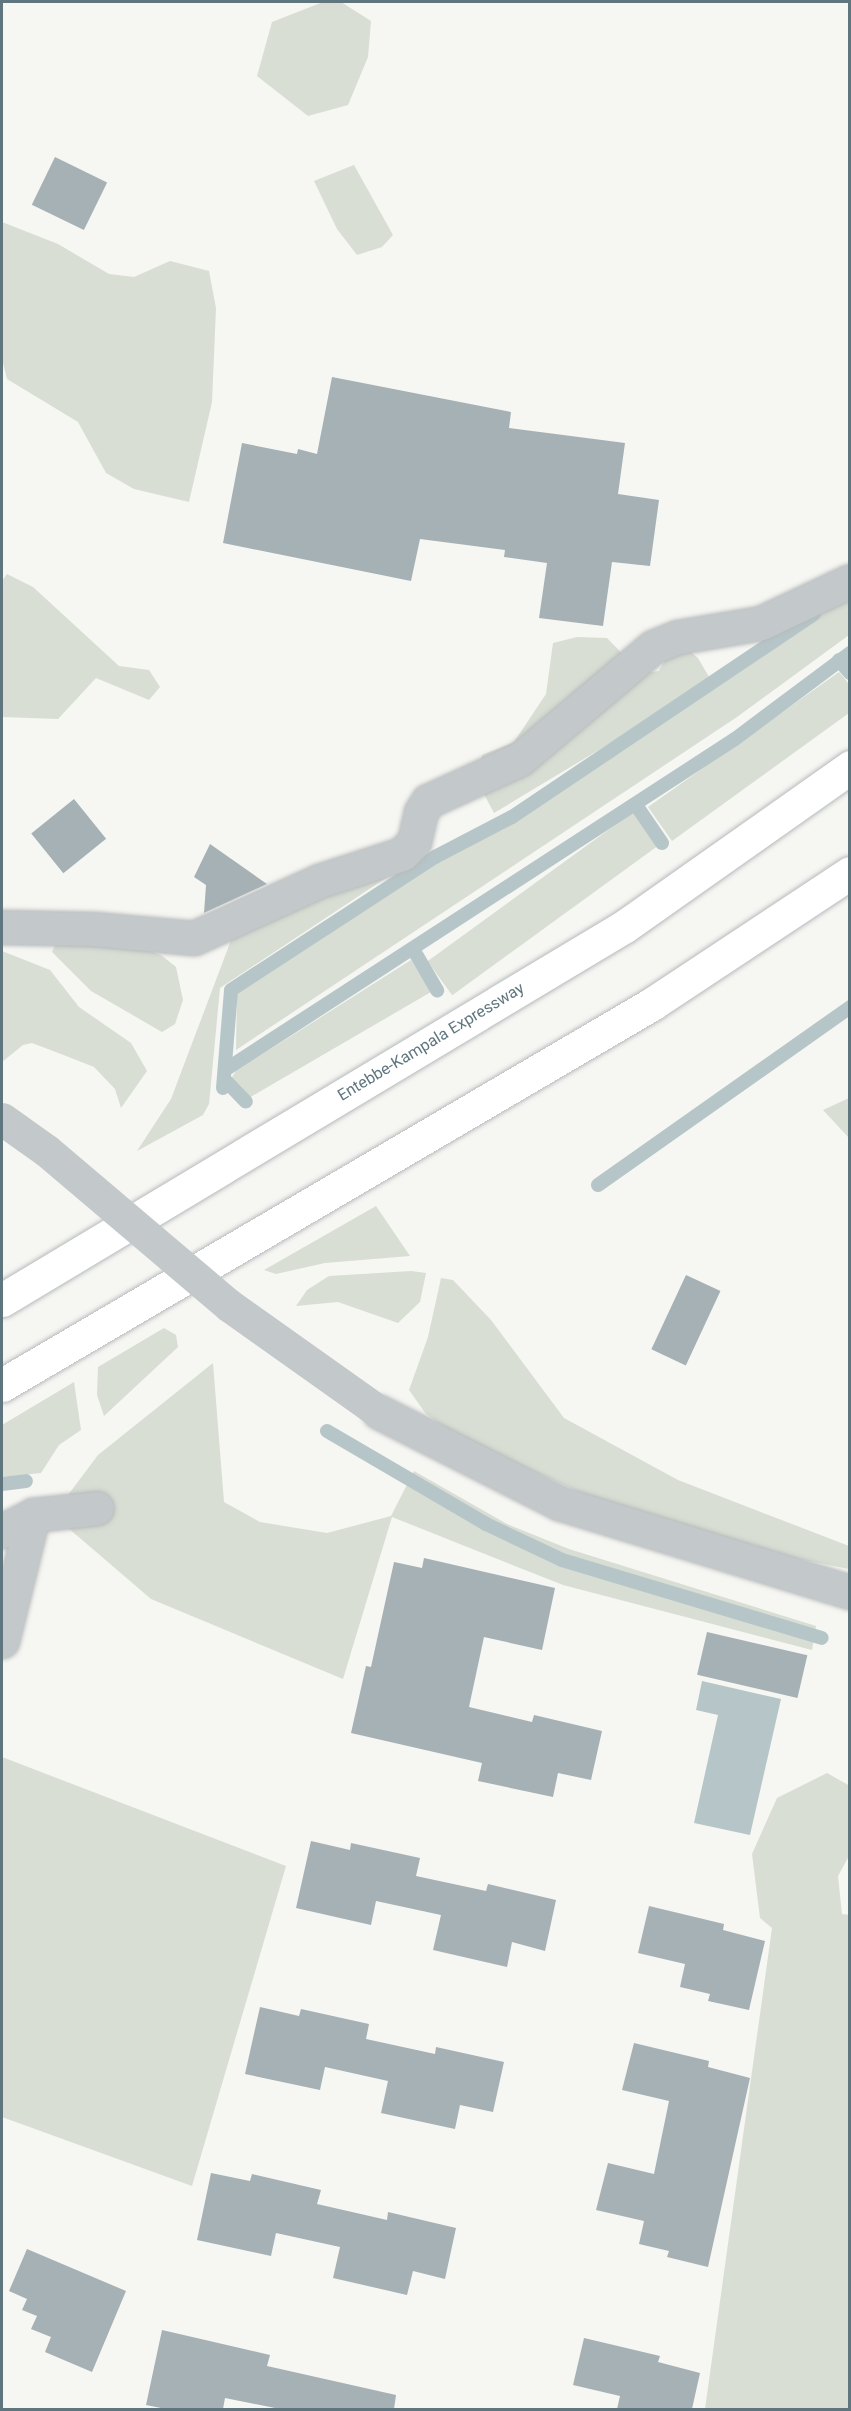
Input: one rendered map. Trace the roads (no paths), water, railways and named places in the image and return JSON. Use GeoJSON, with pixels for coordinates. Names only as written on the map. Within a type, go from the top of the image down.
{"type":"FeatureCollection","features":[{"type":"Feature","properties":{"kind":"highway","name":"Entebbe-Kampala Expressway"},"geometry":{"type":"LineString","coordinates":[[2,1300],[625,926],[849,767]]}},
{"type":"Feature","properties":{"kind":"highway"},"geometry":{"type":"LineString","coordinates":[[2,1385],[652,1004],[849,873]]}},
{"type":"Feature","properties":{"kind":"street"},"geometry":{"type":"LineString","coordinates":[[2,927],[93,929],[194,938],[319,881],[402,854],[414,842],[421,812],[428,801],[520,759],[653,647],[678,637],[761,623],[849,581]]}},
{"type":"Feature","properties":{"kind":"street"},"geometry":{"type":"LineString","coordinates":[[2,1119],[47,1151],[231,1306],[379,1412],[559,1503],[849,1592]]}},
{"type":"Feature","properties":{"kind":"street"},"geometry":{"type":"LineString","coordinates":[[2,1531],[33,1515],[97,1508]]}},
{"type":"Feature","properties":{"kind":"street"},"geometry":{"type":"LineString","coordinates":[[2,1641],[33,1515]]}},
{"type":"Feature","properties":{"kind":"waterway"},"geometry":{"type":"LineString","coordinates":[[223,1088],[231,990],[435,857],[512,817],[814,614]]}},
{"type":"Feature","properties":{"kind":"waterway"},"geometry":{"type":"LineString","coordinates":[[228,1068],[735,739],[850,653]]}},
{"type":"Feature","properties":{"kind":"waterway"},"geometry":{"type":"LineString","coordinates":[[839,660],[850,673]]}},
{"type":"Feature","properties":{"kind":"waterway"},"geometry":{"type":"LineString","coordinates":[[636,805],[662,843]]}},
{"type":"Feature","properties":{"kind":"waterway"},"geometry":{"type":"LineString","coordinates":[[413,949],[437,990]]}},
{"type":"Feature","properties":{"kind":"waterway"},"geometry":{"type":"LineString","coordinates":[[598,1185],[850,1007]]}},
{"type":"Feature","properties":{"kind":"waterway"},"geometry":{"type":"LineString","coordinates":[[225,1080],[246,1102]]}},
{"type":"Feature","properties":{"kind":"waterway"},"geometry":{"type":"LineString","coordinates":[[327,1431],[486,1524],[562,1560],[822,1638]]}},
{"type":"Feature","properties":{"kind":"waterway"},"geometry":{"type":"LineString","coordinates":[[2,1484],[26,1481]]}}]}
